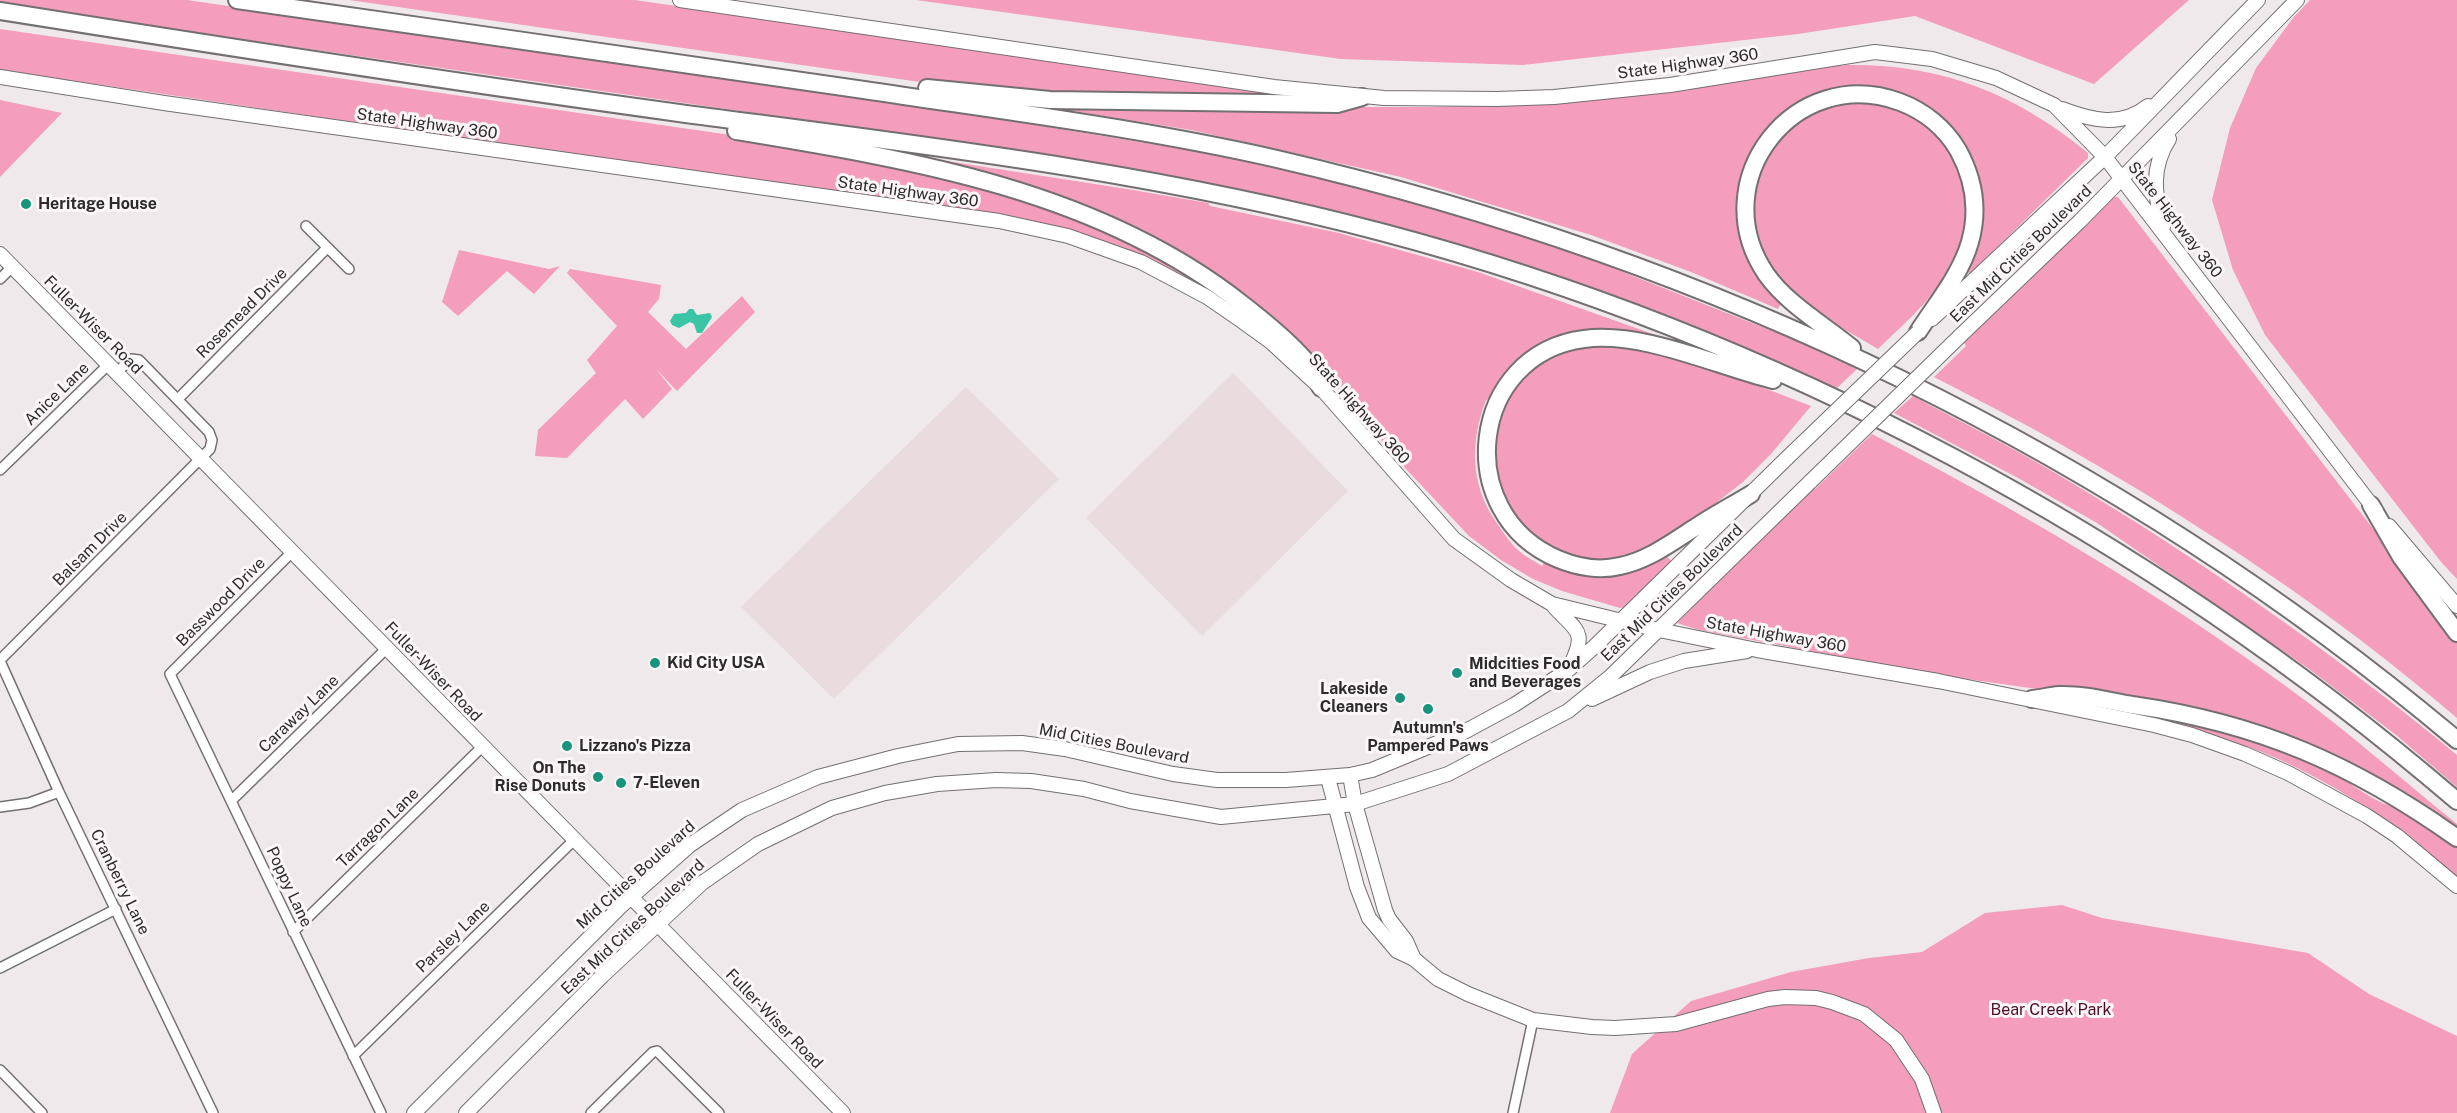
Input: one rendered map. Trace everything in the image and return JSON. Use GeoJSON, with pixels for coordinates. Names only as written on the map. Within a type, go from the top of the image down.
{"type":"FeatureCollection","features":[{"type":"Feature","properties":{"kind":"highway"},"geometry":{"type":"LineString","coordinates":[[237,0],[1122,129],[1273,158],[1347,176],[1420,195],[1572,241],[1715,295],[1872,363],[2002,430],[2138,509],[2201,549],[2327,638],[2457,740]]}},
{"type":"Feature","properties":{"kind":"highway"},"geometry":{"type":"LineString","coordinates":[[0,11],[565,98],[1087,170],[1313,214],[1459,254],[1593,298],[1685,334],[1821,392],[1958,460],[2092,536],[2157,577],[2284,664],[2407,758],[2457,801]]}},
{"type":"Feature","properties":{"kind":"highway"},"geometry":{"type":"LineString","coordinates":[[0,21],[96,36],[111,29]]}},
{"type":"Feature","properties":{"kind":"highway"},"geometry":{"type":"LineString","coordinates":[[644,58],[674,55],[958,92],[1050,100],[1337,104],[1362,97]]}},
{"type":"Feature","properties":{"kind":"highway"},"geometry":{"type":"LineString","coordinates":[[1872,363],[1784,294],[1766,274],[1753,251],[1746,224],[1746,197],[1752,168],[1766,142],[1785,121],[1809,105],[1834,96],[1859,93],[1885,96],[1910,105],[1933,120],[1951,138],[1963,160],[1975,201],[1970,243],[1961,264],[1918,332]]}},
{"type":"Feature","properties":{"kind":"highway"},"geometry":{"type":"LineString","coordinates":[[565,98],[588,108],[850,151],[936,169],[1052,200],[1126,232],[1196,270],[1255,314],[1306,361],[1321,388]]}},
{"type":"Feature","properties":{"kind":"highway"},"geometry":{"type":"LineString","coordinates":[[1751,494],[1642,560],[1619,567],[1594,568],[1569,563],[1546,554],[1530,542],[1504,516],[1492,490],[1486,464],[1487,438],[1492,413],[1504,391],[1519,372],[1537,357],[1558,346],[1583,339],[1609,338],[1634,341],[1679,352],[1746,374],[1821,392]]}},
{"type":"Feature","properties":{"kind":"highway"},"geometry":{"type":"LineString","coordinates":[[2371,505],[2401,556],[2457,633]]}},
{"type":"Feature","properties":{"kind":"highway"},"geometry":{"type":"LineString","coordinates":[[2032,699],[2061,695],[2165,709],[2219,721],[2271,737],[2322,758],[2377,785],[2457,838]]}},
{"type":"Feature","properties":{"kind":"main road","name":"State Highway 360"},"geometry":{"type":"LineString","coordinates":[[680,0],[1274,87],[1362,97],[1463,99],[1554,97],[1670,85],[1875,52],[1932,59],[1996,78],[2054,105],[2105,157],[2165,232],[2371,505],[2457,606]]}},
{"type":"Feature","properties":{"kind":"main road","name":"East Mid Cities Boulevard"},"geometry":{"type":"LineString","coordinates":[[1394,761],[1464,732],[1514,705],[1568,670],[1918,332],[2105,157],[2258,0]]}},
{"type":"Feature","properties":{"kind":"main road","name":"East Mid Cities Boulevard"},"geometry":{"type":"LineString","coordinates":[[466,1113],[657,923],[702,882],[758,844],[832,808],[885,793],[937,784],[996,780],[1031,781],[1084,789],[1130,801],[1221,817],[1334,807],[1355,804],[1448,774],[1568,711],[1610,677],[1659,630],[2181,120],[2297,0]]}},
{"type":"Feature","properties":{"kind":"main road"},"geometry":{"type":"LineString","coordinates":[[2054,105],[2086,118],[2117,120],[2127,118],[2143,110],[2193,68]]}},
{"type":"Feature","properties":{"kind":"main road","name":"State Highway 360"},"geometry":{"type":"LineString","coordinates":[[0,78],[999,221],[1102,247],[1173,278],[1215,303],[1271,342],[1321,388],[1454,539],[1493,569],[1552,604],[1659,630],[1757,650],[2032,699],[2164,727],[2245,754],[2288,773],[2367,816],[2397,836],[2457,886]]}},
{"type":"Feature","properties":{"kind":"main road"},"geometry":{"type":"LineString","coordinates":[[2165,232],[2155,197],[2156,166],[2161,152],[2181,120]]}},
{"type":"Feature","properties":{"kind":"main road","name":"Fuller-Wiser Road"},"geometry":{"type":"LineString","coordinates":[[0,254],[843,1113]]}},
{"type":"Feature","properties":{"kind":"main road"},"geometry":{"type":"LineString","coordinates":[[1552,604],[1579,633],[1580,644],[1568,670]]}},
{"type":"Feature","properties":{"kind":"main road"},"geometry":{"type":"LineString","coordinates":[[1568,711],[1650,672],[1684,661],[1757,650]]}},
{"type":"Feature","properties":{"kind":"main road","name":"Mid Cities Boulevard"},"geometry":{"type":"LineString","coordinates":[[414,1113],[632,897],[690,845],[742,810],[818,777],[853,766],[958,744],[1022,744],[1065,749],[1173,774],[1217,780],[1328,778],[1372,770],[1394,761]]}},
{"type":"Feature","properties":{"kind":"main road"},"geometry":{"type":"LineString","coordinates":[[1350,775],[1355,804],[1385,910],[1406,941],[1414,959]]}},
{"type":"Feature","properties":{"kind":"main road"},"geometry":{"type":"LineString","coordinates":[[1328,778],[1357,887],[1369,918],[1397,951],[1414,959],[1438,980],[1533,1020],[1592,1027],[1676,1024],[1768,999],[1785,997],[1816,998],[1832,1002],[1864,1014],[1896,1040],[1923,1079],[1934,1113]]}},
{"type":"Feature","properties":{"kind":"street"},"geometry":{"type":"LineString","coordinates":[[306,226],[349,269]]}},
{"type":"Feature","properties":{"kind":"street","name":"Rosemead Drive"},"geometry":{"type":"LineString","coordinates":[[178,399],[327,248]]}},
{"type":"Feature","properties":{"kind":"street"},"geometry":{"type":"LineString","coordinates":[[0,279],[12,267]]}},
{"type":"Feature","properties":{"kind":"street"},"geometry":{"type":"LineString","coordinates":[[113,368],[132,359],[139,360],[178,399],[209,432],[212,440],[210,449],[202,458]]}},
{"type":"Feature","properties":{"kind":"street","name":"Anice Lane"},"geometry":{"type":"LineString","coordinates":[[0,470],[113,368]]}},
{"type":"Feature","properties":{"kind":"street","name":"Balsam Drive"},"geometry":{"type":"LineString","coordinates":[[0,662],[202,458]]}},
{"type":"Feature","properties":{"kind":"street","name":"Basswood Drive"},"geometry":{"type":"LineString","coordinates":[[170,674],[292,551]]}},
{"type":"Feature","properties":{"kind":"street","name":"Caraway Lane"},"geometry":{"type":"LineString","coordinates":[[232,800],[387,648]]}},
{"type":"Feature","properties":{"kind":"street","name":"Cranberry Lane"},"geometry":{"type":"LineString","coordinates":[[0,662],[59,792],[213,1113]]}},
{"type":"Feature","properties":{"kind":"street","name":"Poppy Lane"},"geometry":{"type":"LineString","coordinates":[[170,674],[381,1113]]}},
{"type":"Feature","properties":{"kind":"street","name":"Tarragon Lane"},"geometry":{"type":"LineString","coordinates":[[294,932],[483,746]]}},
{"type":"Feature","properties":{"kind":"street"},"geometry":{"type":"LineString","coordinates":[[0,807],[29,803],[59,792]]}},
{"type":"Feature","properties":{"kind":"street","name":"Parsley Lane"},"geometry":{"type":"LineString","coordinates":[[352,1056],[575,839]]}},
{"type":"Feature","properties":{"kind":"street"},"geometry":{"type":"LineString","coordinates":[[0,969],[116,909]]}},
{"type":"Feature","properties":{"kind":"street"},"geometry":{"type":"LineString","coordinates":[[1513,1113],[1533,1020]]}},
{"type":"Feature","properties":{"kind":"street"},"geometry":{"type":"LineString","coordinates":[[591,1113],[653,1052],[657,1051],[719,1113]]}},
{"type":"Feature","properties":{"kind":"street"},"geometry":{"type":"LineString","coordinates":[[0,1070],[42,1113]]}},
{"type":"Feature","properties":{"kind":"shaded area"},"geometry":{"type":"Polygon","coordinates":[[[689,309],[693,309],[697,315],[710,313],[712,317],[702,333],[697,333],[694,324],[690,322],[679,328],[672,325],[670,321],[674,314],[686,313],[689,309]]]}},
{"type":"Feature","properties":{"kind":"shaded area"},"geometry":{"type":"Polygon","coordinates":[[[1233,373],[1348,491],[1202,636],[1086,518],[1233,373]]]}},
{"type":"Feature","properties":{"kind":"shaded area"},"geometry":{"type":"Polygon","coordinates":[[[966,387],[1059,479],[834,699],[741,607],[966,387]]]}},
{"type":"Feature","properties":{"kind":"green space"},"geometry":{"type":"Polygon","coordinates":[[[0,0],[187,0],[962,113],[1206,153],[1391,195],[1547,242],[1790,338],[1857,369],[1837,388],[1701,329],[1626,300],[1515,263],[1394,227],[789,118],[17,7],[0,4],[0,0]]]}},
{"type":"Feature","properties":{"kind":"green space"},"geometry":{"type":"Polygon","coordinates":[[[349,0],[635,0],[1271,93],[1271,96],[1104,96],[927,83],[349,0]]]}},
{"type":"Feature","properties":{"kind":"green space"},"geometry":{"type":"Polygon","coordinates":[[[916,0],[2189,0],[2094,84],[1915,16],[1798,34],[1523,65],[1341,59],[916,0]]]}},
{"type":"Feature","properties":{"kind":"green space"},"geometry":{"type":"Polygon","coordinates":[[[2310,0],[2457,0],[2457,579],[2441,562],[2265,335],[2233,270],[2212,200],[2230,128],[2256,68],[2293,18],[2310,0]]]}},
{"type":"Feature","properties":{"kind":"green space"},"geometry":{"type":"Polygon","coordinates":[[[0,29],[765,140],[967,183],[1095,224],[1206,284],[1203,288],[1138,255],[1108,243],[1034,222],[0,70],[0,29]]]}},
{"type":"Feature","properties":{"kind":"green space"},"geometry":{"type":"Polygon","coordinates":[[[1847,65],[1914,70],[1976,86],[2033,114],[2061,132],[2088,153],[2088,158],[1970,274],[1965,269],[1978,233],[1949,128],[1859,89],[1764,136],[1746,250],[1759,276],[1782,302],[1778,309],[1691,272],[1591,235],[1401,177],[1191,130],[1048,107],[1430,107],[1566,103],[1656,93],[1847,65]]]}},
{"type":"Feature","properties":{"kind":"green space"},"geometry":{"type":"Polygon","coordinates":[[[0,100],[62,113],[0,177],[0,100]]]}},
{"type":"Feature","properties":{"kind":"green space"},"geometry":{"type":"Polygon","coordinates":[[[1845,102],[1877,103],[1902,110],[1923,122],[1940,138],[1953,157],[1962,178],[1966,201],[1965,226],[1952,265],[1924,304],[1878,349],[1818,314],[1779,282],[1756,239],[1752,214],[1761,165],[1774,142],[1794,123],[1821,108],[1845,102]]]}},
{"type":"Feature","properties":{"kind":"green space"},"geometry":{"type":"Polygon","coordinates":[[[940,160],[1208,203],[1210,206],[1339,233],[1478,272],[1681,344],[1569,336],[1492,398],[1486,400],[1475,447],[1477,478],[1487,508],[1516,548],[1542,566],[1545,561],[1561,568],[1665,554],[1672,562],[1625,607],[1620,608],[1562,591],[1533,579],[1501,560],[1469,536],[1406,469],[1318,367],[1179,254],[938,166],[940,160]]]}},
{"type":"Feature","properties":{"kind":"green space"},"geometry":{"type":"Polygon","coordinates":[[[2112,197],[2118,197],[2427,599],[2457,643],[2457,718],[2364,643],[2216,539],[2062,445],[1934,377],[1966,346],[1964,342],[2108,204],[2112,197]]]}},
{"type":"Feature","properties":{"kind":"green space"},"geometry":{"type":"Polygon","coordinates":[[[459,250],[549,269],[560,266],[534,294],[507,271],[458,316],[442,302],[459,250]]]}},
{"type":"Feature","properties":{"kind":"green space"},"geometry":{"type":"Polygon","coordinates":[[[570,269],[661,285],[659,299],[648,312],[686,349],[742,296],[755,312],[677,391],[656,369],[672,389],[643,419],[625,399],[567,458],[535,456],[538,430],[596,373],[587,360],[617,326],[567,273],[570,269]]]}},
{"type":"Feature","properties":{"kind":"green space"},"geometry":{"type":"Polygon","coordinates":[[[1586,346],[1644,352],[1672,358],[1729,375],[1811,406],[1771,454],[1743,482],[1681,530],[1656,545],[1619,560],[1590,561],[1561,555],[1539,542],[1505,505],[1492,457],[1502,409],[1515,386],[1535,367],[1561,352],[1586,346]]]}},
{"type":"Feature","properties":{"kind":"green space"},"geometry":{"type":"Polygon","coordinates":[[[1913,396],[2057,474],[2161,538],[2312,642],[2457,755],[2457,787],[2396,735],[2309,669],[2097,523],[2018,478],[1894,413],[1913,396]]]}},
{"type":"Feature","properties":{"kind":"green space"},"geometry":{"type":"Polygon","coordinates":[[[1872,434],[2084,553],[2237,652],[2309,703],[2373,754],[2457,824],[2457,832],[2369,775],[2132,699],[1939,675],[1699,630],[1677,623],[1813,488],[1815,489],[1872,434]]]}},
{"type":"Feature","properties":{"kind":"green space"},"geometry":{"type":"Polygon","coordinates":[[[2163,718],[2229,734],[2272,748],[2335,775],[2384,803],[2401,808],[2457,846],[2457,877],[2394,826],[2324,782],[2262,752],[2163,720],[2163,718]]]}},
{"type":"Feature","properties":{"kind":"green space","name":"Bear Creek Park"},"geometry":{"type":"Polygon","coordinates":[[[2062,905],[2102,918],[2308,953],[2369,994],[2457,1036],[2457,1113],[1610,1113],[1632,1054],[1691,1001],[1791,972],[1869,958],[1922,952],[1985,913],[2062,905]]]}},
{"type":"Feature","properties":{"kind":"place","name":"Heritage House"},"geometry":{"type":"Point","coordinates":[26,204]}},
{"type":"Feature","properties":{"kind":"place","name":"Kid City USA"},"geometry":{"type":"Point","coordinates":[655,663]}},
{"type":"Feature","properties":{"kind":"place","name":"Midcities Food and Beverages"},"geometry":{"type":"Point","coordinates":[1457,673]}},
{"type":"Feature","properties":{"kind":"place","name":"Lakeside Cleaners"},"geometry":{"type":"Point","coordinates":[1400,698]}},
{"type":"Feature","properties":{"kind":"place","name":"Autumn's Pampered Paws"},"geometry":{"type":"Point","coordinates":[1428,709]}},
{"type":"Feature","properties":{"kind":"place","name":"Lizzano's Pizza"},"geometry":{"type":"Point","coordinates":[567,746]}},
{"type":"Feature","properties":{"kind":"place","name":"On The Rise Donuts"},"geometry":{"type":"Point","coordinates":[598,777]}},
{"type":"Feature","properties":{"kind":"place","name":"7-Eleven"},"geometry":{"type":"Point","coordinates":[621,783]}}]}
